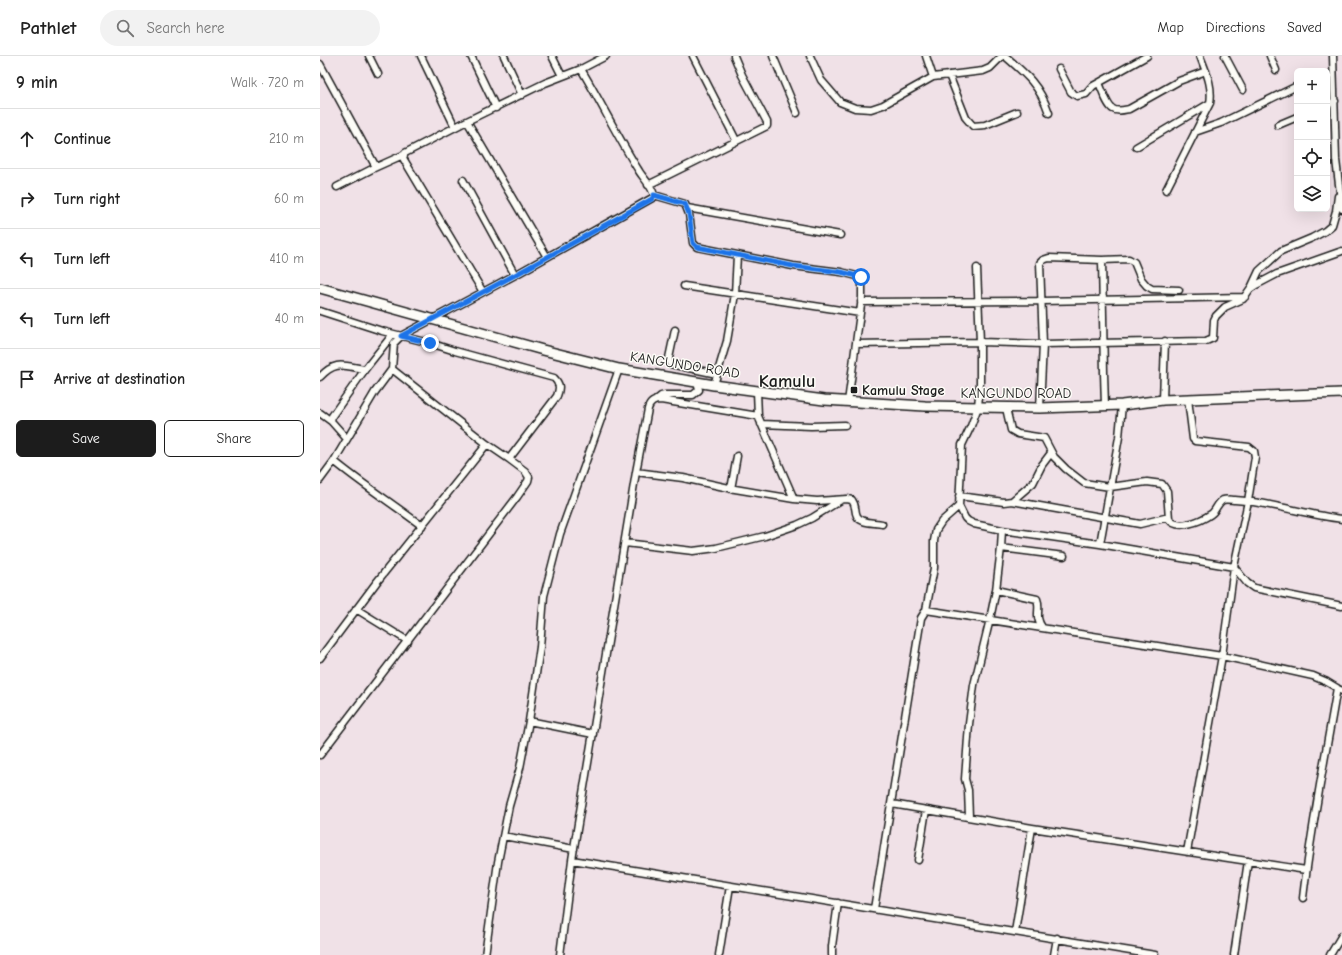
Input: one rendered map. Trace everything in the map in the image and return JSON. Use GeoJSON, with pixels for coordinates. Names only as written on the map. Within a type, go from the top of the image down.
{"type":"FeatureCollection","features":[{"type":"Feature","properties":{"kind":"highway","name":"KANGUNDO ROAD"},"geometry":{"type":"LineString","coordinates":[[320,288],[543,350],[619,369],[714,385],[848,402],[925,406],[1040,408],[1122,405],[1163,400],[1342,393]]}},
{"type":"Feature","properties":{"kind":"street"},"geometry":{"type":"LineString","coordinates":[[369,56],[378,74]]}},
{"type":"Feature","properties":{"kind":"street"},"geometry":{"type":"LineString","coordinates":[[421,56],[456,127]]}},
{"type":"Feature","properties":{"kind":"street"},"geometry":{"type":"LineString","coordinates":[[471,56],[496,108]]}},
{"type":"Feature","properties":{"kind":"street"},"geometry":{"type":"LineString","coordinates":[[504,56],[522,95]]}},
{"type":"Feature","properties":{"kind":"street"},"geometry":{"type":"LineString","coordinates":[[552,56],[562,76]]}},
{"type":"Feature","properties":{"kind":"street"},"geometry":{"type":"LineString","coordinates":[[337,187],[403,155],[467,121],[606,56]]}},
{"type":"Feature","properties":{"kind":"street"},"geometry":{"type":"LineString","coordinates":[[693,56],[736,140]]}},
{"type":"Feature","properties":{"kind":"street"},"geometry":{"type":"LineString","coordinates":[[648,185],[736,140],[767,126],[768,122],[742,75],[734,56]]}},
{"type":"Feature","properties":{"kind":"street"},"geometry":{"type":"LineString","coordinates":[[773,56],[797,113]]}},
{"type":"Feature","properties":{"kind":"street"},"geometry":{"type":"LineString","coordinates":[[810,56],[821,80],[840,102],[854,108],[871,109],[883,106],[933,77],[984,71],[1004,56],[1030,78],[1045,101],[1049,114]]}},
{"type":"Feature","properties":{"kind":"street"},"geometry":{"type":"LineString","coordinates":[[926,56],[933,77]]}},
{"type":"Feature","properties":{"kind":"street"},"geometry":{"type":"LineString","coordinates":[[1059,69],[1071,92],[1077,96],[1086,94],[1093,86],[1147,56]]}},
{"type":"Feature","properties":{"kind":"street"},"geometry":{"type":"LineString","coordinates":[[1166,190],[1210,103],[1212,94],[1209,79],[1200,56]]}},
{"type":"Feature","properties":{"kind":"street"},"geometry":{"type":"LineString","coordinates":[[1225,56],[1243,90]]}},
{"type":"Feature","properties":{"kind":"street"},"geometry":{"type":"LineString","coordinates":[[1270,56],[1276,70]]}},
{"type":"Feature","properties":{"kind":"street"},"geometry":{"type":"LineString","coordinates":[[1333,56],[1336,160],[1342,209]]}},
{"type":"Feature","properties":{"kind":"street"},"geometry":{"type":"LineString","coordinates":[[320,64],[376,167]]}},
{"type":"Feature","properties":{"kind":"street"},"geometry":{"type":"LineString","coordinates":[[1330,70],[1334,68]]}},
{"type":"Feature","properties":{"kind":"street"},"geometry":{"type":"LineString","coordinates":[[581,69],[602,103],[636,167],[654,195],[685,204],[694,246],[793,266],[841,272],[858,276],[862,280],[860,313],[848,402]]}},
{"type":"Feature","properties":{"kind":"street"},"geometry":{"type":"LineString","coordinates":[[1099,83],[1109,106],[1114,110],[1129,109],[1179,81],[1206,71]]}},
{"type":"Feature","properties":{"kind":"street"},"geometry":{"type":"LineString","coordinates":[[949,75],[966,118],[973,126],[984,125],[1018,112]]}},
{"type":"Feature","properties":{"kind":"street"},"geometry":{"type":"LineString","coordinates":[[1195,132],[1227,120],[1294,87]]}},
{"type":"Feature","properties":{"kind":"street"},"geometry":{"type":"LineString","coordinates":[[1329,104],[1335,101]]}},
{"type":"Feature","properties":{"kind":"street"},"geometry":{"type":"LineString","coordinates":[[1136,147],[1210,103]]}},
{"type":"Feature","properties":{"kind":"street"},"geometry":{"type":"LineString","coordinates":[[1278,125],[1294,118]]}},
{"type":"Feature","properties":{"kind":"street"},"geometry":{"type":"LineString","coordinates":[[467,121],[547,257]]}},
{"type":"Feature","properties":{"kind":"street"},"geometry":{"type":"LineString","coordinates":[[403,155],[403,158],[483,292]]}},
{"type":"Feature","properties":{"kind":"street"},"geometry":{"type":"LineString","coordinates":[[463,180],[515,275]]}},
{"type":"Feature","properties":{"kind":"street"},"geometry":{"type":"LineString","coordinates":[[856,344],[980,342],[1043,344],[1210,340],[1213,338],[1214,320],[1216,316],[1225,307],[1246,297],[1259,271],[1281,251],[1312,238],[1325,231],[1332,225],[1339,192]]}},
{"type":"Feature","properties":{"kind":"street"},"geometry":{"type":"LineString","coordinates":[[320,480],[334,461],[375,392],[392,369],[394,343],[401,336],[652,199],[654,195]]}},
{"type":"Feature","properties":{"kind":"street"},"geometry":{"type":"LineString","coordinates":[[687,208],[840,235]]}},
{"type":"Feature","properties":{"kind":"street"},"geometry":{"type":"LineString","coordinates":[[1250,289],[1267,278],[1342,251]]}},
{"type":"Feature","properties":{"kind":"street"},"geometry":{"type":"LineString","coordinates":[[714,385],[727,340],[735,294],[737,255]]}},
{"type":"Feature","properties":{"kind":"street"},"geometry":{"type":"LineString","coordinates":[[1040,408],[1043,344],[1040,263],[1043,260],[1049,258],[1102,260],[1131,259],[1134,262],[1141,279],[1147,286],[1152,289],[1179,290]]}},
{"type":"Feature","properties":{"kind":"street"},"geometry":{"type":"LineString","coordinates":[[1102,260],[1105,406]]}},
{"type":"Feature","properties":{"kind":"street"},"geometry":{"type":"LineString","coordinates":[[977,268],[980,383],[978,407],[962,445],[959,496],[959,506],[968,521],[974,524],[1002,530],[1100,544],[1234,567],[1247,583],[1254,588],[1342,606]]}},
{"type":"Feature","properties":{"kind":"street"},"geometry":{"type":"LineString","coordinates":[[684,286],[860,313]]}},
{"type":"Feature","properties":{"kind":"street"},"geometry":{"type":"LineString","coordinates":[[1152,289],[1155,298]]}},
{"type":"Feature","properties":{"kind":"street"},"geometry":{"type":"LineString","coordinates":[[861,302],[1042,301],[1246,297]]}},
{"type":"Feature","properties":{"kind":"street"},"geometry":{"type":"LineString","coordinates":[[320,311],[382,331],[554,378],[557,381],[560,390],[557,396],[509,458]]}},
{"type":"Feature","properties":{"kind":"street"},"geometry":{"type":"LineString","coordinates":[[675,330],[669,358],[670,364],[717,374]]}},
{"type":"Feature","properties":{"kind":"street"},"geometry":{"type":"LineString","coordinates":[[331,421],[333,413],[364,369],[393,334]]}},
{"type":"Feature","properties":{"kind":"street"},"geometry":{"type":"LineString","coordinates":[[1163,400],[1165,342]]}},
{"type":"Feature","properties":{"kind":"street"},"geometry":{"type":"LineString","coordinates":[[320,377],[327,369],[337,365],[364,369]]}},
{"type":"Feature","properties":{"kind":"street"},"geometry":{"type":"LineString","coordinates":[[320,755],[358,703],[408,642],[517,497],[528,481],[529,477],[528,473],[509,458],[487,444],[392,369]]}},
{"type":"Feature","properties":{"kind":"street"},"geometry":{"type":"LineString","coordinates":[[485,955],[498,862],[509,806],[520,768],[529,721],[540,647],[544,596],[560,534],[619,369]]}},
{"type":"Feature","properties":{"kind":"street"},"geometry":{"type":"LineString","coordinates":[[560,955],[572,860],[636,472],[648,409],[649,405],[661,396],[693,394],[699,390],[698,382]]}},
{"type":"Feature","properties":{"kind":"street"},"geometry":{"type":"LineString","coordinates":[[757,391],[758,416],[794,499]]}},
{"type":"Feature","properties":{"kind":"street"},"geometry":{"type":"LineString","coordinates":[[1187,852],[1222,656],[1234,567],[1248,501],[1255,457],[1254,451],[1249,447],[1195,441],[1193,439],[1188,399]]}},
{"type":"Feature","properties":{"kind":"street"},"geometry":{"type":"LineString","coordinates":[[655,400],[758,416]]}},
{"type":"Feature","properties":{"kind":"street"},"geometry":{"type":"LineString","coordinates":[[1100,544],[1119,437],[1122,405]]}},
{"type":"Feature","properties":{"kind":"street"},"geometry":{"type":"LineString","coordinates":[[1006,408],[1011,430],[1018,434],[1042,437],[1046,441],[1051,453],[1066,469],[1084,483],[1110,487],[1147,482],[1162,484],[1167,491],[1169,517],[1171,522],[1176,525],[1198,521],[1212,514],[1219,503],[1223,500],[1248,501],[1342,519]]}},
{"type":"Feature","properties":{"kind":"street"},"geometry":{"type":"LineString","coordinates":[[320,413],[331,421],[347,439]]}},
{"type":"Feature","properties":{"kind":"street"},"geometry":{"type":"LineString","coordinates":[[761,424],[811,426],[845,425]]}},
{"type":"Feature","properties":{"kind":"street"},"geometry":{"type":"LineString","coordinates":[[320,658],[356,609],[487,444]]}},
{"type":"Feature","properties":{"kind":"street"},"geometry":{"type":"LineString","coordinates":[[1012,501],[1033,483],[1042,465],[1051,453]]}},
{"type":"Feature","properties":{"kind":"street"},"geometry":{"type":"LineString","coordinates":[[732,489],[737,456]]}},
{"type":"Feature","properties":{"kind":"street"},"geometry":{"type":"LineString","coordinates":[[334,461],[362,484],[422,526]]}},
{"type":"Feature","properties":{"kind":"street"},"geometry":{"type":"LineString","coordinates":[[636,472],[683,478],[732,489],[794,499],[817,501],[852,500],[856,505],[857,517],[867,522],[882,524]]}},
{"type":"Feature","properties":{"kind":"street"},"geometry":{"type":"LineString","coordinates":[[959,496],[1004,502],[1012,501],[1140,524],[1169,517]]}},
{"type":"Feature","properties":{"kind":"street"},"geometry":{"type":"LineString","coordinates":[[625,543],[693,551],[716,548],[765,536],[797,525],[842,500]]}},
{"type":"Feature","properties":{"kind":"street"},"geometry":{"type":"LineString","coordinates":[[874,909],[921,618],[926,610],[934,568],[934,541],[936,530],[942,522],[959,506]]}},
{"type":"Feature","properties":{"kind":"street"},"geometry":{"type":"LineString","coordinates":[[969,817],[966,779],[969,724],[974,685],[996,590],[1002,530]]}},
{"type":"Feature","properties":{"kind":"street"},"geometry":{"type":"LineString","coordinates":[[1001,548],[1064,556]]}},
{"type":"Feature","properties":{"kind":"street"},"geometry":{"type":"LineString","coordinates":[[996,590],[1037,599],[1037,618],[1042,628]]}},
{"type":"Feature","properties":{"kind":"street"},"geometry":{"type":"LineString","coordinates":[[356,609],[408,642]]}},
{"type":"Feature","properties":{"kind":"street"},"geometry":{"type":"LineString","coordinates":[[926,610],[1222,656],[1312,676],[1339,689],[1316,817],[1308,851],[1303,898]]}},
{"type":"Feature","properties":{"kind":"street"},"geometry":{"type":"LineString","coordinates":[[529,721],[593,734]]}},
{"type":"Feature","properties":{"kind":"street"},"geometry":{"type":"LineString","coordinates":[[892,804],[1032,828],[1306,870]]}},
{"type":"Feature","properties":{"kind":"street"},"geometry":{"type":"LineString","coordinates":[[918,860],[926,810]]}},
{"type":"Feature","properties":{"kind":"street"},"geometry":{"type":"LineString","coordinates":[[1015,932],[1032,828]]}},
{"type":"Feature","properties":{"kind":"street"},"geometry":{"type":"LineString","coordinates":[[503,836],[574,849]]}},
{"type":"Feature","properties":{"kind":"street"},"geometry":{"type":"LineString","coordinates":[[572,860],[1155,955]]}},
{"type":"Feature","properties":{"kind":"street"},"geometry":{"type":"LineString","coordinates":[[1234,955],[1248,861]]}},
{"type":"Feature","properties":{"kind":"street"},"geometry":{"type":"LineString","coordinates":[[719,955],[730,886]]}},
{"type":"Feature","properties":{"kind":"street"},"geometry":{"type":"LineString","coordinates":[[832,955],[838,903]]}},
{"type":"Feature","properties":{"kind":"street"},"geometry":{"type":"LineString","coordinates":[[1330,955],[1342,935]]}},
{"type":"Feature","properties":{"kind":"street"},"geometry":{"type":"LineString","coordinates":[[1054,955],[1057,938]]}},
{"type":"Feature","properties":{"kind":"place","name":"Kamulu Stage"},"geometry":{"type":"Point","coordinates":[854,390]}},
{"type":"Feature","properties":{"kind":"district","name":"Kamulu"},"geometry":{"type":"Point","coordinates":[787,381]}},
{"type":"Feature","properties":{"kind":"route"},"geometry":{"type":"LineString","coordinates":[[430,343],[401,336],[652,199],[654,195],[685,204],[689,214],[694,246],[793,266],[841,272],[861,277]]}}]}
